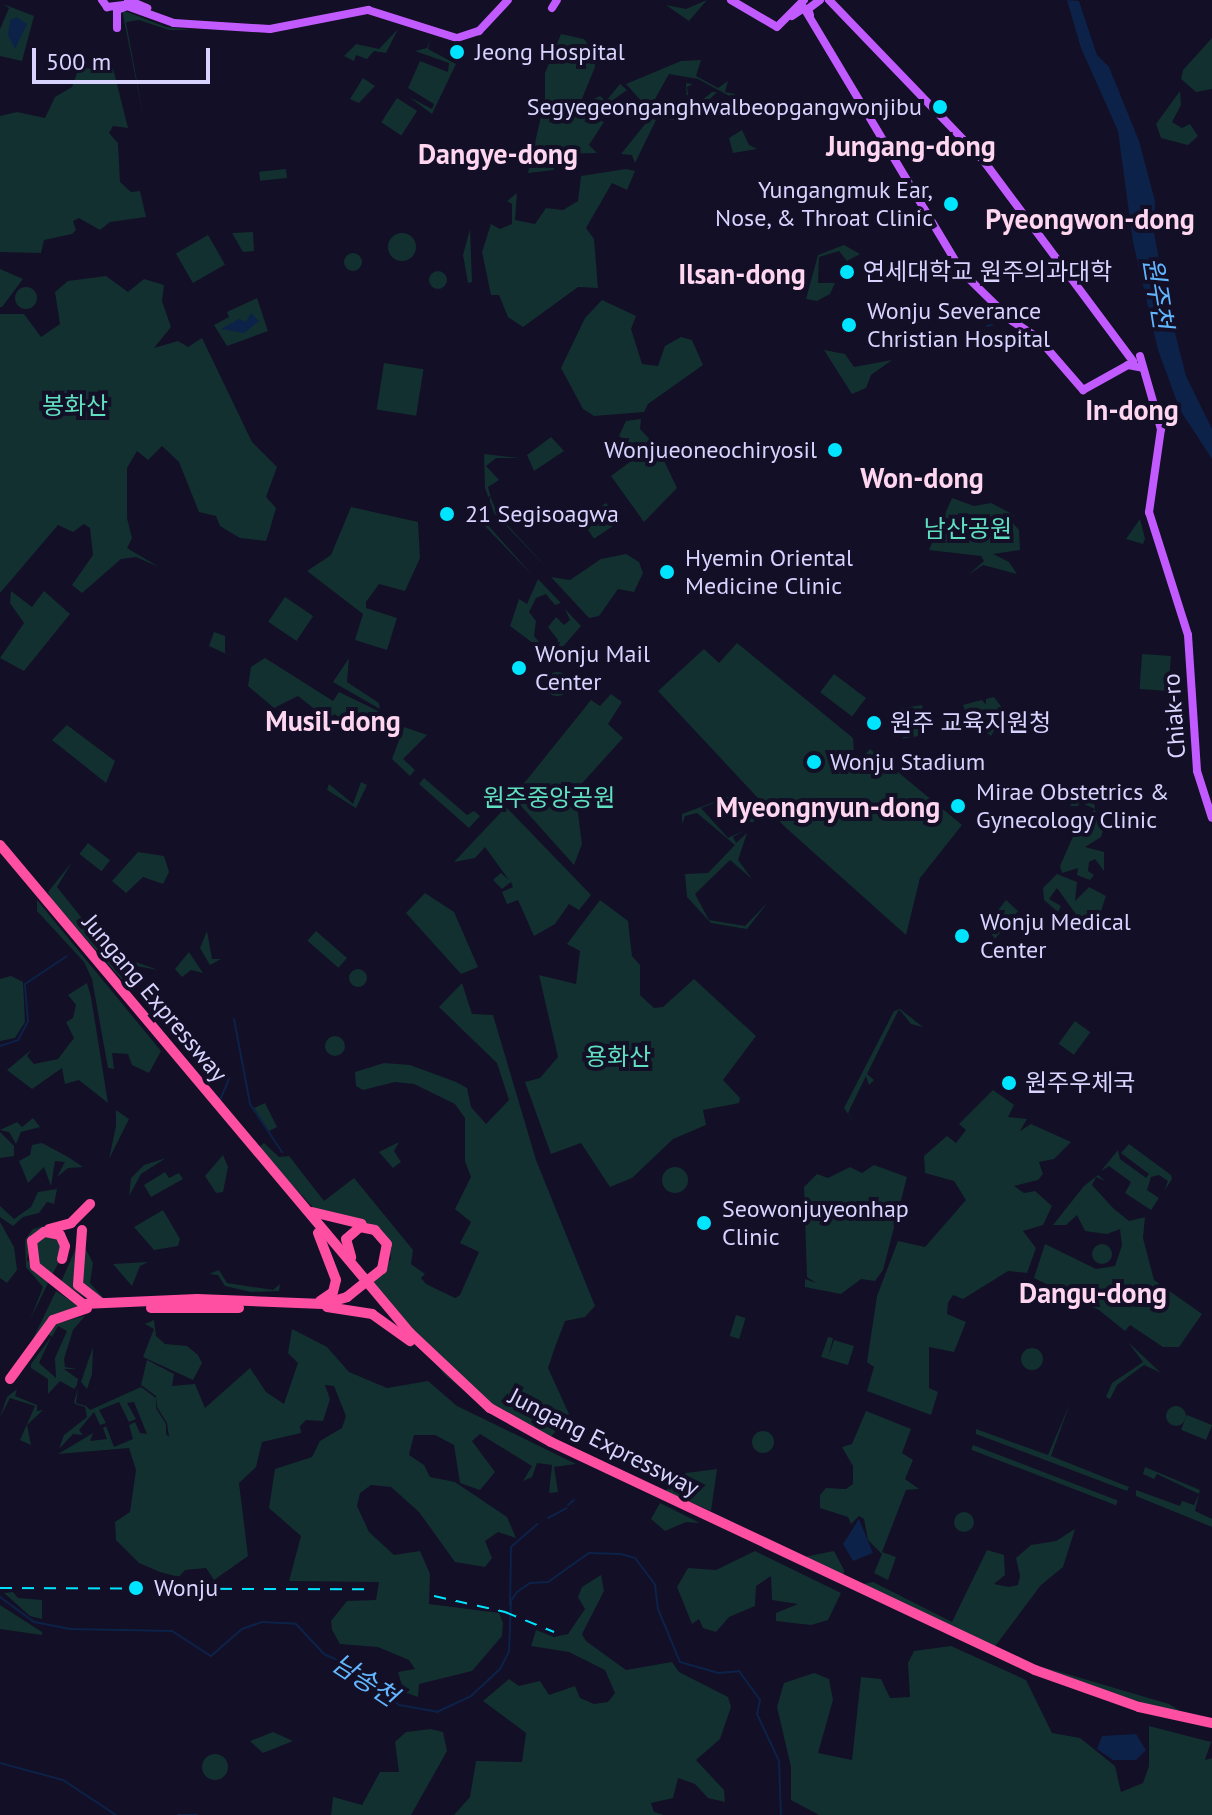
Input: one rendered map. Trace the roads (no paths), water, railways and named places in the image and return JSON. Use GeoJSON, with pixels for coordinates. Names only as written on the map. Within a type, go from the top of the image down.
{"type":"FeatureCollection","features":[{"type":"Feature","properties":{"kind":"highway","name":"Jungang Expressway"},"geometry":{"type":"LineString","coordinates":[[0,847],[421,1351],[493,1414],[667,1499]]}},
{"type":"Feature","properties":{"kind":"highway","name":"Jungang Expressway"},"geometry":{"type":"LineString","coordinates":[[221,1111],[374,1282],[434,1360],[490,1408],[667,1499],[1026,1671],[1125,1708],[1212,1725]]}},
{"type":"Feature","properties":{"kind":"highway"},"geometry":{"type":"LineString","coordinates":[[299,1200],[319,1217],[380,1231],[389,1243],[390,1259],[374,1282],[323,1307]]}},
{"type":"Feature","properties":{"kind":"highway"},"geometry":{"type":"LineString","coordinates":[[90,1204],[71,1223],[31,1238],[29,1261],[62,1292],[78,1302],[109,1306]]}},
{"type":"Feature","properties":{"kind":"highway"},"geometry":{"type":"LineString","coordinates":[[299,1305],[330,1297],[336,1280],[328,1248],[308,1218]]}},
{"type":"Feature","properties":{"kind":"highway"},"geometry":{"type":"LineString","coordinates":[[360,1227],[375,1230],[387,1244],[385,1264],[374,1282],[346,1246],[350,1233],[360,1227]]}},
{"type":"Feature","properties":{"kind":"highway"},"geometry":{"type":"LineString","coordinates":[[82,1230],[78,1285],[87,1297],[109,1306]]}},
{"type":"Feature","properties":{"kind":"highway"},"geometry":{"type":"LineString","coordinates":[[48,1280],[31,1259],[32,1241],[44,1232],[60,1235],[65,1246],[62,1259]]}},
{"type":"Feature","properties":{"kind":"highway"},"geometry":{"type":"LineString","coordinates":[[10,1379],[53,1320],[77,1309],[332,1303],[361,1288]]}},
{"type":"Feature","properties":{"kind":"highway"},"geometry":{"type":"LineString","coordinates":[[299,1305],[372,1314],[421,1351]]}},
{"type":"Feature","properties":{"kind":"main road"},"geometry":{"type":"LineString","coordinates":[[129,4],[164,21],[270,25],[368,8],[449,32],[470,33],[506,0]]}},
{"type":"Feature","properties":{"kind":"main road"},"geometry":{"type":"LineString","coordinates":[[731,0],[777,27],[820,0]]}},
{"type":"Feature","properties":{"kind":"main road"},"geometry":{"type":"LineString","coordinates":[[829,0],[983,160],[1143,368]]}},
{"type":"Feature","properties":{"kind":"main road"},"geometry":{"type":"LineString","coordinates":[[108,2],[196,23]]}},
{"type":"Feature","properties":{"kind":"main road"},"geometry":{"type":"LineString","coordinates":[[108,2],[129,4],[166,17]]}},
{"type":"Feature","properties":{"kind":"main road"},"geometry":{"type":"LineString","coordinates":[[117,28],[117,10],[129,4]]}},
{"type":"Feature","properties":{"kind":"main road"},"geometry":{"type":"LineString","coordinates":[[805,7],[914,207],[923,215],[962,272],[1012,321],[1038,338],[1083,390],[1135,360]]}},
{"type":"Feature","properties":{"kind":"main road","name":"Chiak-ro"},"geometry":{"type":"LineString","coordinates":[[1135,360],[1143,368],[1157,410],[1160,462],[1148,500],[1181,611]]}},
{"type":"Feature","properties":{"kind":"main road","name":"Chiak-ro"},"geometry":{"type":"LineString","coordinates":[[1135,360],[1163,426],[1163,460],[1152,503],[1188,635],[1197,771],[1212,818]]}},
{"type":"Feature","properties":{"kind":"main road"},"geometry":{"type":"LineString","coordinates":[[1157,410],[1163,426]]}},
{"type":"Feature","properties":{"kind":"main road"},"geometry":{"type":"LineString","coordinates":[[1151,555],[1161,551]]}},
{"type":"Feature","properties":{"kind":"water","name":"원주천"},"geometry":{"type":"Polygon","coordinates":[[[1067,0],[1079,1],[1097,55],[1109,67],[1139,141],[1155,201],[1154,233],[1167,301],[1186,376],[1212,429],[1212,459],[1180,410],[1158,350],[1133,242],[1118,131],[1081,48],[1067,0]]]}},
{"type":"Feature","properties":{"kind":"water"},"geometry":{"type":"Polygon","coordinates":[[[17,17],[27,24],[15,49],[8,35],[10,20],[17,17]]]}},
{"type":"Feature","properties":{"kind":"water"},"geometry":{"type":"Polygon","coordinates":[[[251,313],[259,321],[244,333],[221,329],[239,319],[246,322],[251,313]]]}},
{"type":"Feature","properties":{"kind":"water"},"geometry":{"type":"Polygon","coordinates":[[[859,1519],[873,1553],[853,1561],[843,1544],[859,1519]]]}},
{"type":"Feature","properties":{"kind":"water"},"geometry":{"type":"Polygon","coordinates":[[[1136,1734],[1146,1750],[1136,1760],[1113,1760],[1097,1749],[1102,1736],[1136,1734]]]}},
{"type":"Feature","properties":{"kind":"waterway"},"geometry":{"type":"LineString","coordinates":[[987,326],[992,325]]}},
{"type":"Feature","properties":{"kind":"waterway"},"geometry":{"type":"LineString","coordinates":[[0,1046],[18,1040],[28,1021],[25,984],[67,956]]}},
{"type":"Feature","properties":{"kind":"waterway"},"geometry":{"type":"LineString","coordinates":[[234,1019],[250,1104],[282,1152]]}},
{"type":"Feature","properties":{"kind":"waterway"},"geometry":{"type":"LineString","coordinates":[[220,1100],[230,1076]]}},
{"type":"Feature","properties":{"kind":"waterway"},"geometry":{"type":"LineString","coordinates":[[568,1505],[574,1500]]}},
{"type":"Feature","properties":{"kind":"waterway"},"geometry":{"type":"LineString","coordinates":[[548,1518],[567,1508]]}},
{"type":"Feature","properties":{"kind":"waterway"},"geometry":{"type":"LineString","coordinates":[[510,1605],[511,1547],[537,1524]]}},
{"type":"Feature","properties":{"kind":"waterway","name":"남송천"},"geometry":{"type":"LineString","coordinates":[[0,1597],[34,1622],[70,1629],[172,1631],[211,1656],[242,1629],[262,1622],[296,1624],[324,1654],[358,1670],[399,1705],[437,1712],[471,1696],[500,1669],[509,1651],[511,1601],[517,1592],[530,1583],[548,1582],[589,1553],[621,1554],[635,1558],[655,1585],[658,1609],[680,1662],[718,1673],[739,1671],[760,1700],[757,1714],[779,1761],[781,1815]]}},
{"type":"Feature","properties":{"kind":"waterway"},"geometry":{"type":"LineString","coordinates":[[0,1763],[63,1780],[116,1815]]}},
{"type":"Feature","properties":{"kind":"waterway"},"geometry":{"type":"LineString","coordinates":[[178,1815],[197,1815]]}},
{"type":"Feature","properties":{"kind":"railway"},"geometry":{"type":"LineString","coordinates":[[0,1588],[366,1589]]}},
{"type":"Feature","properties":{"kind":"railway"},"geometry":{"type":"LineString","coordinates":[[434,1596],[505,1612],[554,1632]]}},
{"type":"Feature","properties":{"kind":"place","name":"Jeong Hospital"},"geometry":{"type":"Point","coordinates":[457,52]}},
{"type":"Feature","properties":{"kind":"place","name":"Segyegeonganghwalbeopgangwonjibu"},"geometry":{"type":"Point","coordinates":[940,107]}},
{"type":"Feature","properties":{"kind":"place","name":"Yungangmuk Ear, Nose, & Throat Clinic"},"geometry":{"type":"Point","coordinates":[951,204]}},
{"type":"Feature","properties":{"kind":"place","name":"연세대학교 원주의과대학"},"geometry":{"type":"Point","coordinates":[847,272]}},
{"type":"Feature","properties":{"kind":"place","name":"Wonju Severance Christian Hospital"},"geometry":{"type":"Point","coordinates":[849,325]}},
{"type":"Feature","properties":{"kind":"place","name":"Wonjueoneochiryosil"},"geometry":{"type":"Point","coordinates":[835,450]}},
{"type":"Feature","properties":{"kind":"place","name":"21 Segisoagwa"},"geometry":{"type":"Point","coordinates":[447,514]}},
{"type":"Feature","properties":{"kind":"place","name":"Hyemin Oriental Medicine Clinic"},"geometry":{"type":"Point","coordinates":[667,572]}},
{"type":"Feature","properties":{"kind":"place","name":"Wonju Mail Center"},"geometry":{"type":"Point","coordinates":[519,668]}},
{"type":"Feature","properties":{"kind":"place","name":"원주 교육지원청"},"geometry":{"type":"Point","coordinates":[874,723]}},
{"type":"Feature","properties":{"kind":"place","name":"Wonju Stadium"},"geometry":{"type":"Point","coordinates":[814,762]}},
{"type":"Feature","properties":{"kind":"place","name":"Mirae Obstetrics & Gynecology Clinic"},"geometry":{"type":"Point","coordinates":[958,806]}},
{"type":"Feature","properties":{"kind":"place","name":"Wonju Medical Center"},"geometry":{"type":"Point","coordinates":[962,936]}},
{"type":"Feature","properties":{"kind":"place","name":"원주우체국"},"geometry":{"type":"Point","coordinates":[1009,1083]}},
{"type":"Feature","properties":{"kind":"place","name":"Seowonjuyeonhap Clinic"},"geometry":{"type":"Point","coordinates":[704,1223]}},
{"type":"Feature","properties":{"kind":"place","name":"Wonju"},"geometry":{"type":"Point","coordinates":[136,1588]}},
{"type":"Feature","properties":{"kind":"district","name":"Jungang-dong"},"geometry":{"type":"Point","coordinates":[911,146]}},
{"type":"Feature","properties":{"kind":"district","name":"Dangye-dong"},"geometry":{"type":"Point","coordinates":[498,154]}},
{"type":"Feature","properties":{"kind":"district","name":"Pyeongwon-dong"},"geometry":{"type":"Point","coordinates":[1090,219]}},
{"type":"Feature","properties":{"kind":"district","name":"Ilsan-dong"},"geometry":{"type":"Point","coordinates":[742,274]}},
{"type":"Feature","properties":{"kind":"district","name":"In-dong"},"geometry":{"type":"Point","coordinates":[1132,410]}},
{"type":"Feature","properties":{"kind":"district","name":"Won-dong"},"geometry":{"type":"Point","coordinates":[922,478]}},
{"type":"Feature","properties":{"kind":"district","name":"Musil-dong"},"geometry":{"type":"Point","coordinates":[333,721]}},
{"type":"Feature","properties":{"kind":"district","name":"Myeongnyun-dong"},"geometry":{"type":"Point","coordinates":[828,807]}},
{"type":"Feature","properties":{"kind":"district","name":"Dangu-dong"},"geometry":{"type":"Point","coordinates":[1093,1293]}},
{"type":"Feature","properties":{"kind":"park label","name":"봉화산"},"geometry":{"type":"Point","coordinates":[75,406]}},
{"type":"Feature","properties":{"kind":"park label","name":"남산공원"},"geometry":{"type":"Point","coordinates":[968,529]}},
{"type":"Feature","properties":{"kind":"park label","name":"원주중앙공원"},"geometry":{"type":"Point","coordinates":[549,798]}},
{"type":"Feature","properties":{"kind":"park label","name":"용화산"},"geometry":{"type":"Point","coordinates":[618,1057]}}]}
